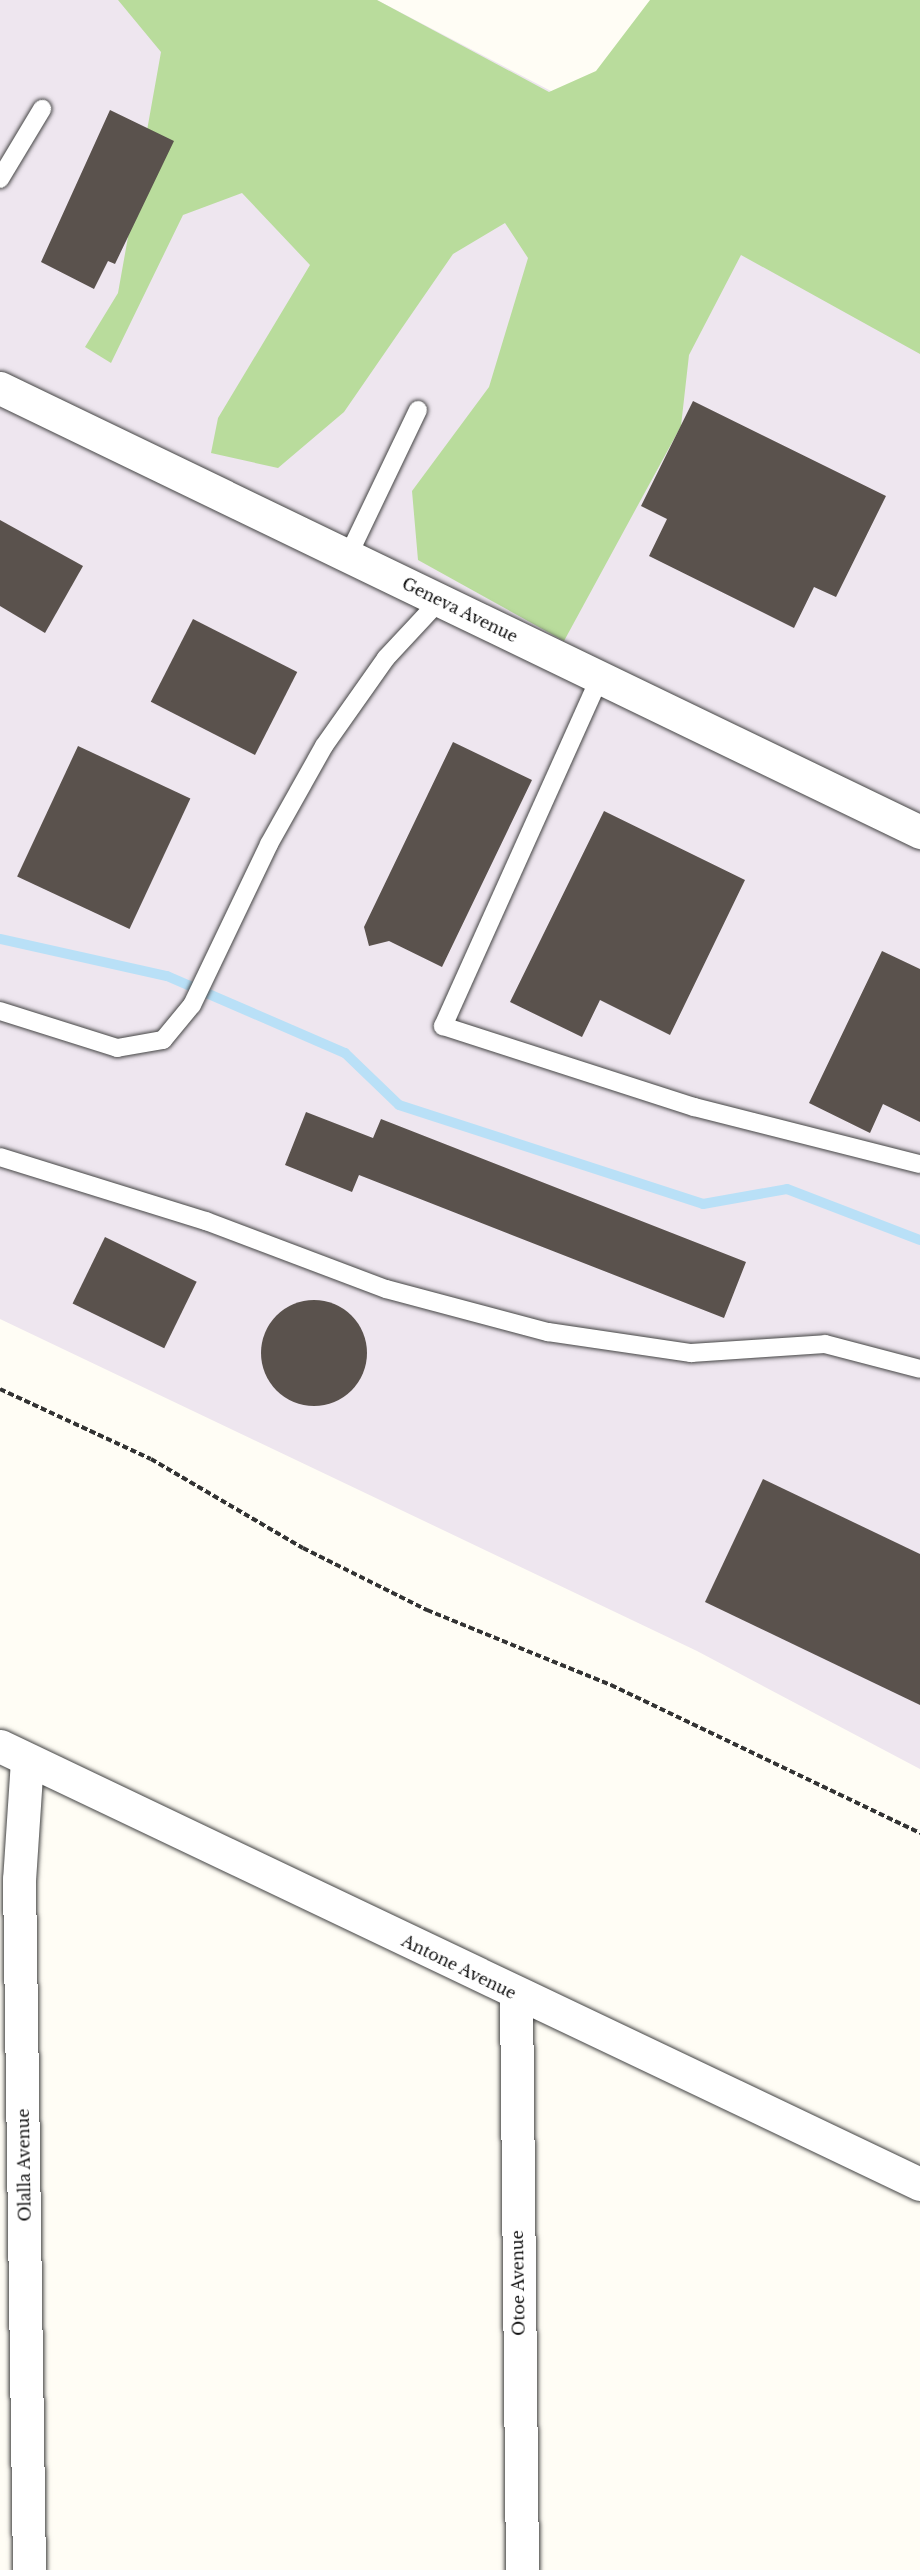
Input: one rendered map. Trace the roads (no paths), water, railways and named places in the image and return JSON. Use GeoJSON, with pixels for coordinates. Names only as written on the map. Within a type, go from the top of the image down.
{"type":"FeatureCollection","features":[{"type":"Feature","properties":{"kind":"street","name":"Geneva Avenue"},"geometry":{"type":"LineString","coordinates":[[0,388],[920,832]]}},
{"type":"Feature","properties":{"kind":"street","name":"Antone Avenue"},"geometry":{"type":"LineString","coordinates":[[14,1753],[516,1995],[920,2184]]}},
{"type":"Feature","properties":{"kind":"street","name":"Olalla Avenue"},"geometry":{"type":"LineString","coordinates":[[14,1753],[19,1879],[29,2570]]}},
{"type":"Feature","properties":{"kind":"street","name":"Otoe Avenue"},"geometry":{"type":"LineString","coordinates":[[516,1995],[522,2570]]}},
{"type":"Feature","properties":{"kind":"lane"},"geometry":{"type":"LineString","coordinates":[[0,179],[42,109]]}},
{"type":"Feature","properties":{"kind":"lane"},"geometry":{"type":"LineString","coordinates":[[348,556],[418,410]]}},
{"type":"Feature","properties":{"kind":"lane"},"geometry":{"type":"LineString","coordinates":[[0,1011],[117,1048],[163,1040],[192,1005],[214,955],[324,746],[386,658],[440,600]]}},
{"type":"Feature","properties":{"kind":"lane"},"geometry":{"type":"LineString","coordinates":[[600,677],[443,1026],[694,1107],[920,1164]]}},
{"type":"Feature","properties":{"kind":"lane"},"geometry":{"type":"LineString","coordinates":[[0,1157],[206,1221],[386,1288],[548,1332],[691,1353],[825,1344],[920,1369]]}},
{"type":"Feature","properties":{"kind":"waterway"},"geometry":{"type":"LineString","coordinates":[[0,939],[167,976],[345,1053],[399,1105],[703,1204],[787,1189],[920,1240]]}}]}
